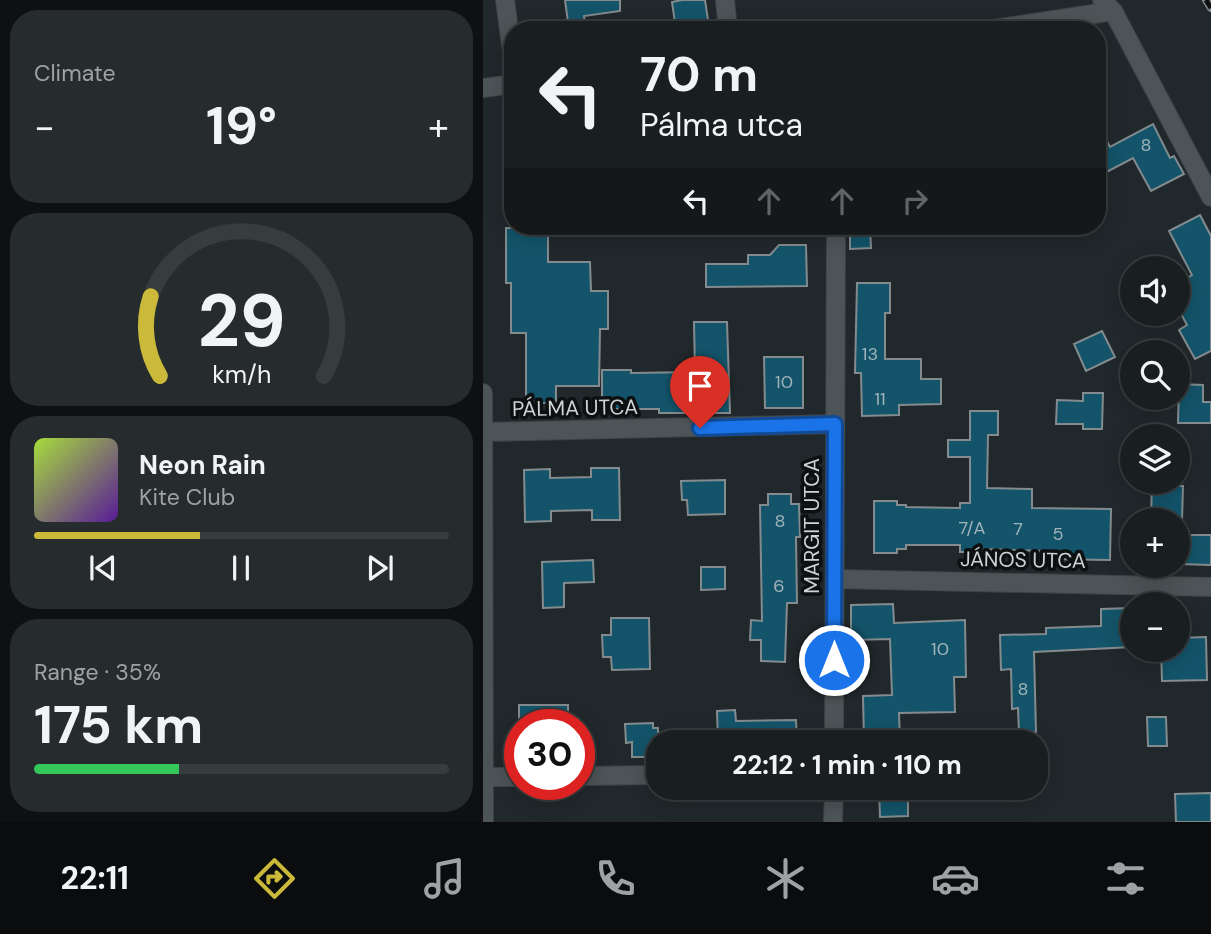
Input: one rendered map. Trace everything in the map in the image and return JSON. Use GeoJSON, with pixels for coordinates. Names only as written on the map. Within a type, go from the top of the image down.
{"type":"FeatureCollection","features":[{"type":"Feature","properties":{"kind":"street"},"geometry":{"type":"LineString","coordinates":[[505,0],[508,21]]}},
{"type":"Feature","properties":{"kind":"street"},"geometry":{"type":"LineString","coordinates":[[725,0],[727,21]]}},
{"type":"Feature","properties":{"kind":"street"},"geometry":{"type":"LineString","coordinates":[[1032,21],[1108,6],[1211,197]]}},
{"type":"Feature","properties":{"kind":"street"},"geometry":{"type":"LineString","coordinates":[[483,88],[504,85]]}},
{"type":"Feature","properties":{"kind":"street","name":"MARGIT UTCA"},"geometry":{"type":"LineString","coordinates":[[834,730],[836,235]]}},
{"type":"Feature","properties":{"kind":"street"},"geometry":{"type":"LineString","coordinates":[[483,393],[484,822]]}},
{"type":"Feature","properties":{"kind":"street","name":"PÁLMA UTCA"},"geometry":{"type":"LineString","coordinates":[[483,432],[835,424]]}},
{"type":"Feature","properties":{"kind":"street","name":"JÁNOS UTCA"},"geometry":{"type":"LineString","coordinates":[[835,579],[1211,587]]}},
{"type":"Feature","properties":{"kind":"street"},"geometry":{"type":"LineString","coordinates":[[595,776],[646,775]]}},
{"type":"Feature","properties":{"kind":"street"},"geometry":{"type":"LineString","coordinates":[[483,777],[504,777]]}},
{"type":"Feature","properties":{"kind":"street"},"geometry":{"type":"LineString","coordinates":[[833,822],[834,800]]}},
{"type":"Feature","properties":{"kind":"building"},"geometry":{"type":"Polygon","coordinates":[[[565,0],[620,0],[620,11],[584,16],[585,21],[568,21],[565,0]]]}},
{"type":"Feature","properties":{"kind":"building"},"geometry":{"type":"Polygon","coordinates":[[[705,0],[708,21],[675,21],[672,2],[705,0]]]}},
{"type":"Feature","properties":{"kind":"building"},"geometry":{"type":"Polygon","coordinates":[[[1153,124],[1170,158],[1174,156],[1184,174],[1151,191],[1133,158],[1106,172],[1106,140],[1110,147],[1153,124]]]}},
{"type":"Feature","properties":{"kind":"building"},"geometry":{"type":"Polygon","coordinates":[[[1200,215],[1211,236],[1211,351],[1195,359],[1190,350],[1190,340],[1185,340],[1179,330],[1190,326],[1190,256],[1182,256],[1169,231],[1200,215]]]}},
{"type":"Feature","properties":{"kind":"building"},"geometry":{"type":"Polygon","coordinates":[[[506,235],[548,235],[548,262],[590,262],[591,291],[608,291],[608,329],[600,329],[599,386],[556,386],[556,403],[526,403],[526,333],[511,333],[511,283],[506,283],[506,235]]]}},
{"type":"Feature","properties":{"kind":"building"},"geometry":{"type":"Polygon","coordinates":[[[850,235],[870,235],[871,248],[850,249],[850,235]]]}},
{"type":"Feature","properties":{"kind":"building"},"geometry":{"type":"Polygon","coordinates":[[[779,245],[806,245],[807,286],[706,287],[706,264],[748,264],[748,255],[770,255],[779,245]]]}},
{"type":"Feature","properties":{"kind":"building"},"geometry":{"type":"Polygon","coordinates":[[[857,283],[890,283],[890,313],[885,313],[885,359],[921,359],[921,379],[941,379],[941,404],[899,405],[899,415],[862,416],[861,373],[855,373],[857,283]]]}},
{"type":"Feature","properties":{"kind":"building"},"geometry":{"type":"Polygon","coordinates":[[[694,322],[727,322],[730,413],[659,413],[659,409],[602,409],[602,370],[631,370],[631,373],[695,372],[694,322]]]}},
{"type":"Feature","properties":{"kind":"building"},"geometry":{"type":"Polygon","coordinates":[[[1102,331],[1115,357],[1086,371],[1074,344],[1102,331]]]}},
{"type":"Feature","properties":{"kind":"building"},"geometry":{"type":"Polygon","coordinates":[[[764,357],[803,357],[803,408],[765,408],[764,357]]]}},
{"type":"Feature","properties":{"kind":"building"},"geometry":{"type":"Polygon","coordinates":[[[1190,384],[1203,385],[1203,402],[1211,402],[1211,423],[1178,423],[1178,410],[1190,410],[1190,384]]]}},
{"type":"Feature","properties":{"kind":"building"},"geometry":{"type":"Polygon","coordinates":[[[1083,393],[1103,393],[1102,429],[1083,429],[1083,424],[1056,424],[1057,400],[1083,401],[1083,393]]]}},
{"type":"Feature","properties":{"kind":"building"},"geometry":{"type":"Polygon","coordinates":[[[970,411],[998,411],[998,435],[988,435],[987,488],[1032,489],[1032,508],[1111,509],[1110,560],[1043,559],[1043,551],[984,549],[984,552],[960,552],[960,545],[906,545],[906,549],[897,549],[897,553],[874,553],[874,501],[897,501],[897,505],[906,507],[960,508],[960,503],[970,503],[970,457],[948,457],[948,440],[970,440],[970,411]]]}},
{"type":"Feature","properties":{"kind":"building"},"geometry":{"type":"Polygon","coordinates":[[[591,468],[619,468],[620,520],[592,520],[592,510],[551,511],[551,521],[525,522],[524,470],[550,469],[550,478],[591,477],[591,468]]]}},
{"type":"Feature","properties":{"kind":"building"},"geometry":{"type":"Polygon","coordinates":[[[725,480],[725,514],[688,515],[687,500],[682,500],[681,481],[725,480]]]}},
{"type":"Feature","properties":{"kind":"building"},"geometry":{"type":"Polygon","coordinates":[[[768,494],[791,494],[791,504],[799,504],[800,537],[796,537],[797,603],[787,603],[785,662],[761,661],[761,640],[750,640],[751,620],[762,621],[760,505],[768,505],[768,494]]]}},
{"type":"Feature","properties":{"kind":"building"},"geometry":{"type":"Polygon","coordinates":[[[1152,494],[1183,494],[1182,508],[1151,508],[1152,494]]]}},
{"type":"Feature","properties":{"kind":"building"},"geometry":{"type":"Polygon","coordinates":[[[1190,535],[1211,535],[1211,565],[1190,564],[1190,535]]]}},
{"type":"Feature","properties":{"kind":"building"},"geometry":{"type":"Polygon","coordinates":[[[593,560],[594,582],[564,583],[564,607],[543,608],[542,562],[593,560]]]}},
{"type":"Feature","properties":{"kind":"building"},"geometry":{"type":"Polygon","coordinates":[[[701,567],[725,567],[725,589],[701,590],[701,567]]]}},
{"type":"Feature","properties":{"kind":"building"},"geometry":{"type":"Polygon","coordinates":[[[893,604],[894,623],[965,620],[966,677],[954,677],[955,712],[899,713],[900,730],[864,730],[863,696],[892,695],[890,639],[851,640],[851,605],[893,604]]]}},
{"type":"Feature","properties":{"kind":"building"},"geometry":{"type":"Polygon","coordinates":[[[1120,608],[1120,648],[1034,652],[1036,730],[1019,730],[1018,708],[1012,709],[1011,669],[1001,670],[1000,635],[1046,634],[1046,628],[1101,626],[1101,609],[1120,608]]]}},
{"type":"Feature","properties":{"kind":"building"},"geometry":{"type":"Polygon","coordinates":[[[611,618],[649,618],[650,669],[612,670],[611,657],[603,657],[602,635],[611,635],[611,618]]]}},
{"type":"Feature","properties":{"kind":"building"},"geometry":{"type":"Polygon","coordinates":[[[1206,637],[1207,680],[1162,681],[1161,662],[1190,662],[1190,638],[1206,637]]]}},
{"type":"Feature","properties":{"kind":"building"},"geometry":{"type":"Polygon","coordinates":[[[519,705],[568,705],[568,709],[519,709],[519,705]]]}},
{"type":"Feature","properties":{"kind":"building"},"geometry":{"type":"Polygon","coordinates":[[[735,710],[736,721],[796,720],[796,730],[718,730],[717,711],[735,710]]]}},
{"type":"Feature","properties":{"kind":"building"},"geometry":{"type":"Polygon","coordinates":[[[1147,717],[1166,717],[1167,746],[1148,746],[1147,717]]]}},
{"type":"Feature","properties":{"kind":"building"},"geometry":{"type":"Polygon","coordinates":[[[653,723],[653,728],[658,728],[646,730],[646,757],[632,757],[632,742],[626,743],[625,724],[653,723]]]}},
{"type":"Feature","properties":{"kind":"building"},"geometry":{"type":"Polygon","coordinates":[[[1211,793],[1211,822],[1176,822],[1175,794],[1211,793]]]}},
{"type":"Feature","properties":{"kind":"building"},"geometry":{"type":"Polygon","coordinates":[[[879,800],[908,800],[908,816],[880,817],[879,800]]]}},
{"type":"Feature","properties":{"kind":"railway"},"geometry":{"type":"LineString","coordinates":[[1206,0],[1211,8]]}},
{"type":"Feature","properties":{"kind":"route"},"geometry":{"type":"LineString","coordinates":[[700,428],[835,424],[834,660]]}}]}
